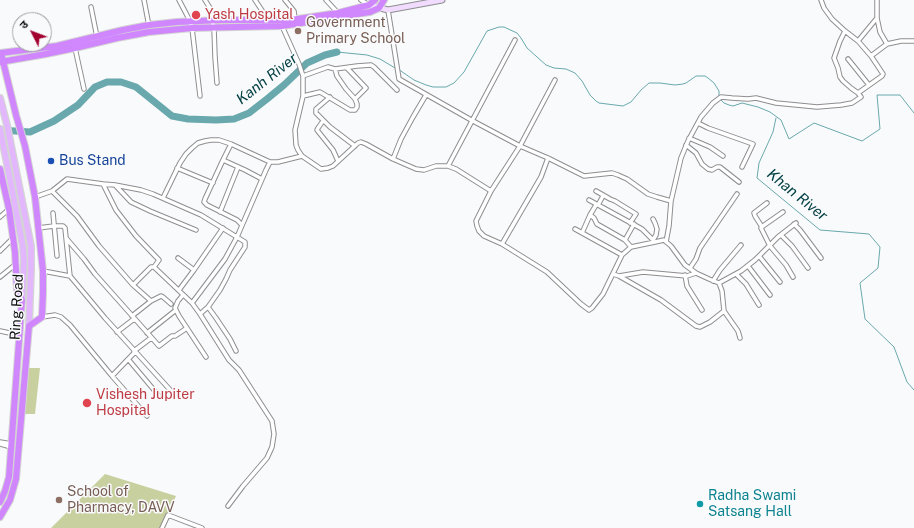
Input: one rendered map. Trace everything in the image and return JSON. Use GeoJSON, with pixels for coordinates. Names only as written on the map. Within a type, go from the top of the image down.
{"type":"FeatureCollection","features":[{"type":"Feature","properties":{"kind":"highway"},"geometry":{"type":"LineString","coordinates":[[2,61],[90,41],[117,38],[149,28],[177,22],[295,19],[338,13],[369,5],[375,0]]}},
{"type":"Feature","properties":{"kind":"highway"},"geometry":{"type":"LineString","coordinates":[[29,326],[42,317],[43,271],[35,197],[24,146],[3,70],[0,51],[76,48],[97,37],[114,32],[149,28],[282,26],[370,12],[379,8],[384,0]]}},
{"type":"Feature","properties":{"kind":"highway"},"geometry":{"type":"LineString","coordinates":[[0,169],[1,181],[9,209],[16,263],[17,290],[22,300]]}},
{"type":"Feature","properties":{"kind":"highway","name":"Ring Road"},"geometry":{"type":"LineString","coordinates":[[0,502],[6,491],[9,477],[22,300]]}},
{"type":"Feature","properties":{"kind":"highway","name":"Ring Road"},"geometry":{"type":"LineString","coordinates":[[0,517],[10,500],[16,479],[29,326]]}},
{"type":"Feature","properties":{"kind":"main road"},"geometry":{"type":"LineString","coordinates":[[369,5],[388,10],[427,1],[442,0]]}},
{"type":"Feature","properties":{"kind":"main road","name":"Ring Road"},"geometry":{"type":"LineString","coordinates":[[0,98],[10,138],[31,246],[29,326]]}},
{"type":"Feature","properties":{"kind":"main road","name":"Ring Road"},"geometry":{"type":"LineString","coordinates":[[0,130],[23,247],[24,262],[22,300]]}},
{"type":"Feature","properties":{"kind":"street"},"geometry":{"type":"LineString","coordinates":[[144,0],[149,28]]}},
{"type":"Feature","properties":{"kind":"street"},"geometry":{"type":"LineString","coordinates":[[179,0],[192,28],[200,96]]}},
{"type":"Feature","properties":{"kind":"street"},"geometry":{"type":"LineString","coordinates":[[205,0],[210,8],[214,28],[217,83]]}},
{"type":"Feature","properties":{"kind":"street"},"geometry":{"type":"LineString","coordinates":[[255,0],[263,12],[266,20]]}},
{"type":"Feature","properties":{"kind":"street"},"geometry":{"type":"LineString","coordinates":[[285,0],[294,11],[295,19]]}},
{"type":"Feature","properties":{"kind":"street"},"geometry":{"type":"LineString","coordinates":[[326,0],[338,13]]}},
{"type":"Feature","properties":{"kind":"street"},"geometry":{"type":"LineString","coordinates":[[361,0],[369,5]]}},
{"type":"Feature","properties":{"kind":"street"},"geometry":{"type":"LineString","coordinates":[[821,0],[824,8],[832,19],[858,41],[871,56],[883,74],[858,93]]}},
{"type":"Feature","properties":{"kind":"street"},"geometry":{"type":"LineString","coordinates":[[877,0],[877,18],[880,32],[887,44]]}},
{"type":"Feature","properties":{"kind":"street"},"geometry":{"type":"LineString","coordinates":[[91,7],[97,37]]}},
{"type":"Feature","properties":{"kind":"street"},"geometry":{"type":"LineString","coordinates":[[388,10],[399,79],[520,146],[584,176],[612,173],[627,179],[648,194],[671,201]]}},
{"type":"Feature","properties":{"kind":"street"},"geometry":{"type":"LineString","coordinates":[[858,41],[877,18]]}},
{"type":"Feature","properties":{"kind":"street"},"geometry":{"type":"LineString","coordinates":[[278,20],[299,64],[303,76],[303,96],[295,130],[296,145],[300,153],[321,168],[328,168],[333,166],[361,142],[416,169],[424,170],[436,166],[448,166],[456,169],[491,191]]}},
{"type":"Feature","properties":{"kind":"street"},"geometry":{"type":"LineString","coordinates":[[666,242],[671,201],[680,158],[701,117],[713,103],[720,98],[756,98],[776,103],[817,107],[852,103],[861,97],[840,77],[834,58],[845,31]]}},
{"type":"Feature","properties":{"kind":"street"},"geometry":{"type":"LineString","coordinates":[[448,166],[515,40]]}},
{"type":"Feature","properties":{"kind":"street"},"geometry":{"type":"LineString","coordinates":[[871,56],[887,44],[914,41]]}},
{"type":"Feature","properties":{"kind":"street"},"geometry":{"type":"LineString","coordinates":[[76,48],[84,89]]}},
{"type":"Feature","properties":{"kind":"street"},"geometry":{"type":"LineString","coordinates":[[848,59],[869,84]]}},
{"type":"Feature","properties":{"kind":"street"},"geometry":{"type":"LineString","coordinates":[[303,76],[328,67],[335,69],[371,65],[374,66],[396,90]]}},
{"type":"Feature","properties":{"kind":"street"},"geometry":{"type":"LineString","coordinates":[[347,68],[366,88],[355,99]]}},
{"type":"Feature","properties":{"kind":"street"},"geometry":{"type":"LineString","coordinates":[[303,96],[320,92],[355,110],[358,106],[355,99],[337,76],[335,69]]}},
{"type":"Feature","properties":{"kind":"street"},"geometry":{"type":"LineString","coordinates":[[555,80],[520,146],[491,191],[476,221],[479,231],[484,236],[502,244],[547,272],[580,304],[589,310],[592,308],[604,294],[622,255],[632,247],[654,241],[664,240],[685,265],[696,273],[719,283],[748,266],[795,224],[821,258]]}},
{"type":"Feature","properties":{"kind":"street"},"geometry":{"type":"LineString","coordinates":[[393,159],[404,134],[426,95]]}},
{"type":"Feature","properties":{"kind":"street"},"geometry":{"type":"LineString","coordinates":[[330,97],[316,109],[316,113],[323,121],[355,146]]}},
{"type":"Feature","properties":{"kind":"street"},"geometry":{"type":"LineString","coordinates":[[323,121],[317,130],[333,150],[338,161]]}},
{"type":"Feature","properties":{"kind":"street"},"geometry":{"type":"LineString","coordinates":[[698,123],[753,144],[742,167]]}},
{"type":"Feature","properties":{"kind":"street"},"geometry":{"type":"LineString","coordinates":[[689,138],[710,147],[723,156]]}},
{"type":"Feature","properties":{"kind":"street"},"geometry":{"type":"LineString","coordinates":[[163,198],[177,168],[186,154],[192,148],[205,141],[219,140],[272,162],[300,153]]}},
{"type":"Feature","properties":{"kind":"street"},"geometry":{"type":"LineString","coordinates":[[231,144],[204,202],[237,220],[242,225]]}},
{"type":"Feature","properties":{"kind":"street"},"geometry":{"type":"LineString","coordinates":[[686,145],[696,153],[704,166],[708,169],[712,170],[720,167],[739,182]]}},
{"type":"Feature","properties":{"kind":"street"},"geometry":{"type":"LineString","coordinates":[[502,244],[541,177],[548,158]]}},
{"type":"Feature","properties":{"kind":"street"},"geometry":{"type":"LineString","coordinates":[[223,160],[262,180]]}},
{"type":"Feature","properties":{"kind":"street"},"geometry":{"type":"LineString","coordinates":[[192,303],[224,260],[237,237],[262,180],[272,162]]}},
{"type":"Feature","properties":{"kind":"street"},"geometry":{"type":"LineString","coordinates":[[220,212],[238,167]]}},
{"type":"Feature","properties":{"kind":"street"},"geometry":{"type":"LineString","coordinates":[[177,168],[213,183]]}},
{"type":"Feature","properties":{"kind":"street"},"geometry":{"type":"LineString","coordinates":[[35,197],[52,190],[67,179],[116,185],[141,190],[201,215],[245,242],[245,247],[230,270],[220,290],[208,307],[200,314]]}},
{"type":"Feature","properties":{"kind":"street"},"geometry":{"type":"LineString","coordinates":[[103,184],[116,210],[136,236],[159,260],[154,267],[151,267],[134,285]]}},
{"type":"Feature","properties":{"kind":"street"},"geometry":{"type":"LineString","coordinates":[[116,185],[131,202],[150,212],[196,230]]}},
{"type":"Feature","properties":{"kind":"street"},"geometry":{"type":"LineString","coordinates":[[52,190],[77,216],[99,246],[134,285],[151,301]]}},
{"type":"Feature","properties":{"kind":"street"},"geometry":{"type":"LineString","coordinates":[[596,191],[636,214],[625,240]]}},
{"type":"Feature","properties":{"kind":"street"},"geometry":{"type":"LineString","coordinates":[[690,268],[696,259],[700,248],[736,194]]}},
{"type":"Feature","properties":{"kind":"street"},"geometry":{"type":"LineString","coordinates":[[582,233],[590,215],[603,196]]}},
{"type":"Feature","properties":{"kind":"street"},"geometry":{"type":"LineString","coordinates":[[589,200],[642,229],[654,241]]}},
{"type":"Feature","properties":{"kind":"street"},"geometry":{"type":"LineString","coordinates":[[767,203],[754,213],[755,216],[762,227],[762,231],[770,246],[786,265],[793,277]]}},
{"type":"Feature","properties":{"kind":"street"},"geometry":{"type":"LineString","coordinates":[[0,217],[9,209]]}},
{"type":"Feature","properties":{"kind":"street"},"geometry":{"type":"LineString","coordinates":[[762,227],[783,212]]}},
{"type":"Feature","properties":{"kind":"street"},"geometry":{"type":"LineString","coordinates":[[53,213],[57,256]]}},
{"type":"Feature","properties":{"kind":"street"},"geometry":{"type":"LineString","coordinates":[[590,215],[594,218],[597,224],[625,240],[632,247]]}},
{"type":"Feature","properties":{"kind":"street"},"geometry":{"type":"LineString","coordinates":[[653,219],[657,229],[654,241]]}},
{"type":"Feature","properties":{"kind":"street"},"geometry":{"type":"LineString","coordinates":[[38,228],[54,226],[63,226],[65,228],[70,276],[117,332],[172,392]]}},
{"type":"Feature","properties":{"kind":"street"},"geometry":{"type":"LineString","coordinates":[[178,290],[194,270],[223,228]]}},
{"type":"Feature","properties":{"kind":"street"},"geometry":{"type":"LineString","coordinates":[[575,229],[622,255]]}},
{"type":"Feature","properties":{"kind":"street"},"geometry":{"type":"LineString","coordinates":[[781,235],[792,246],[808,268]]}},
{"type":"Feature","properties":{"kind":"street"},"geometry":{"type":"LineString","coordinates":[[0,251],[13,238]]}},
{"type":"Feature","properties":{"kind":"street"},"geometry":{"type":"LineString","coordinates":[[66,238],[95,274],[159,346],[172,336],[175,336],[187,328]]}},
{"type":"Feature","properties":{"kind":"street"},"geometry":{"type":"LineString","coordinates":[[713,281],[720,270],[741,245]]}},
{"type":"Feature","properties":{"kind":"street"},"geometry":{"type":"LineString","coordinates":[[759,256],[780,282]]}},
{"type":"Feature","properties":{"kind":"street"},"geometry":{"type":"LineString","coordinates":[[178,258],[194,270]]}},
{"type":"Feature","properties":{"kind":"street"},"geometry":{"type":"LineString","coordinates":[[0,278],[16,263]]}},
{"type":"Feature","properties":{"kind":"street"},"geometry":{"type":"LineString","coordinates":[[748,266],[770,295]]}},
{"type":"Feature","properties":{"kind":"street"},"geometry":{"type":"LineString","coordinates":[[154,267],[192,303],[229,360],[239,370],[272,421],[274,434],[272,447],[267,458],[242,486],[228,506]]}},
{"type":"Feature","properties":{"kind":"street"},"geometry":{"type":"LineString","coordinates":[[43,271],[70,276]]}},
{"type":"Feature","properties":{"kind":"street"},"geometry":{"type":"LineString","coordinates":[[619,276],[643,272],[685,275],[696,273]]}},
{"type":"Feature","properties":{"kind":"street"},"geometry":{"type":"LineString","coordinates":[[613,274],[661,300],[696,326],[700,327],[704,325],[724,310]]}},
{"type":"Feature","properties":{"kind":"street"},"geometry":{"type":"LineString","coordinates":[[736,274],[746,284],[759,305]]}},
{"type":"Feature","properties":{"kind":"street"},"geometry":{"type":"LineString","coordinates":[[685,275],[686,286],[702,310]]}},
{"type":"Feature","properties":{"kind":"street"},"geometry":{"type":"LineString","coordinates":[[719,283],[722,291],[724,310],[738,331],[740,338]]}},
{"type":"Feature","properties":{"kind":"street"},"geometry":{"type":"LineString","coordinates":[[183,295],[175,308],[206,357]]}},
{"type":"Feature","properties":{"kind":"street"},"geometry":{"type":"LineString","coordinates":[[117,332],[151,301],[161,296],[171,304]]}},
{"type":"Feature","properties":{"kind":"street"},"geometry":{"type":"LineString","coordinates":[[208,307],[230,339],[236,351]]}},
{"type":"Feature","properties":{"kind":"street"},"geometry":{"type":"LineString","coordinates":[[147,333],[176,310]]}},
{"type":"Feature","properties":{"kind":"street"},"geometry":{"type":"LineString","coordinates":[[42,317],[55,315],[61,317],[70,325],[147,416]]}},
{"type":"Feature","properties":{"kind":"street"},"geometry":{"type":"LineString","coordinates":[[0,331],[19,335]]}},
{"type":"Feature","properties":{"kind":"street"},"geometry":{"type":"LineString","coordinates":[[112,376],[151,338]]}},
{"type":"Feature","properties":{"kind":"street"},"geometry":{"type":"LineString","coordinates":[[128,359],[159,396]]}},
{"type":"Feature","properties":{"kind":"street"},"geometry":{"type":"LineString","coordinates":[[0,443],[12,446]]}},
{"type":"Feature","properties":{"kind":"street"},"geometry":{"type":"LineString","coordinates":[[162,528],[168,515],[202,528]]}},
{"type":"Feature","properties":{"kind":"green space"},"geometry":{"type":"Polygon","coordinates":[[[28,368],[40,368],[35,414],[25,414],[28,368]]]}},
{"type":"Feature","properties":{"kind":"green space"},"geometry":{"type":"Polygon","coordinates":[[[105,474],[176,496],[162,528],[51,528],[105,474]]]}},
{"type":"Feature","properties":{"kind":"waterway"},"geometry":{"type":"LineString","coordinates":[[398,69],[414,80],[426,85],[433,87],[446,87],[454,83],[464,72],[487,31],[504,27],[517,33],[527,48],[546,65],[554,68],[566,69],[575,73],[582,81],[590,95],[599,103],[623,106],[631,102],[649,83],[675,85],[683,84],[696,76],[705,76],[714,83],[719,91],[719,97]]}},
{"type":"Feature","properties":{"kind":"waterway"},"geometry":{"type":"LineString","coordinates":[[337,52],[367,55],[380,59],[395,68]]}},
{"type":"Feature","properties":{"kind":"waterway","name":"Kanh River"},"geometry":{"type":"LineString","coordinates":[[0,130],[30,132],[54,121],[78,105],[95,87],[107,82],[121,82],[136,87],[172,116],[188,119],[234,119],[249,113],[284,85],[307,63],[325,55],[337,52]]}},
{"type":"Feature","properties":{"kind":"waterway"},"geometry":{"type":"LineString","coordinates":[[721,100],[724,103],[733,106],[742,103],[770,112],[781,120],[789,139],[814,123],[862,141],[880,129],[877,95],[900,95],[914,113]]}},
{"type":"Feature","properties":{"kind":"waterway","name":"Khan River"},"geometry":{"type":"LineString","coordinates":[[776,118],[773,132],[759,163],[757,178],[820,230],[869,234],[880,247],[878,268],[860,283],[865,319],[894,347],[907,382],[914,390]]}},
{"type":"Feature","properties":{"kind":"place","name":"Yash Hospital"},"geometry":{"type":"Point","coordinates":[196,15]}},
{"type":"Feature","properties":{"kind":"place","name":"Government Primary School"},"geometry":{"type":"Point","coordinates":[298,31]}},
{"type":"Feature","properties":{"kind":"place","name":"Bus Stand"},"geometry":{"type":"Point","coordinates":[51,161]}},
{"type":"Feature","properties":{"kind":"place","name":"Vishesh Jupiter Hospital"},"geometry":{"type":"Point","coordinates":[87,403]}},
{"type":"Feature","properties":{"kind":"place","name":"School of Pharmacy, DAVV"},"geometry":{"type":"Point","coordinates":[59,500]}},
{"type":"Feature","properties":{"kind":"place","name":"Radha Swami Satsang Hall"},"geometry":{"type":"Point","coordinates":[700,504]}}]}
